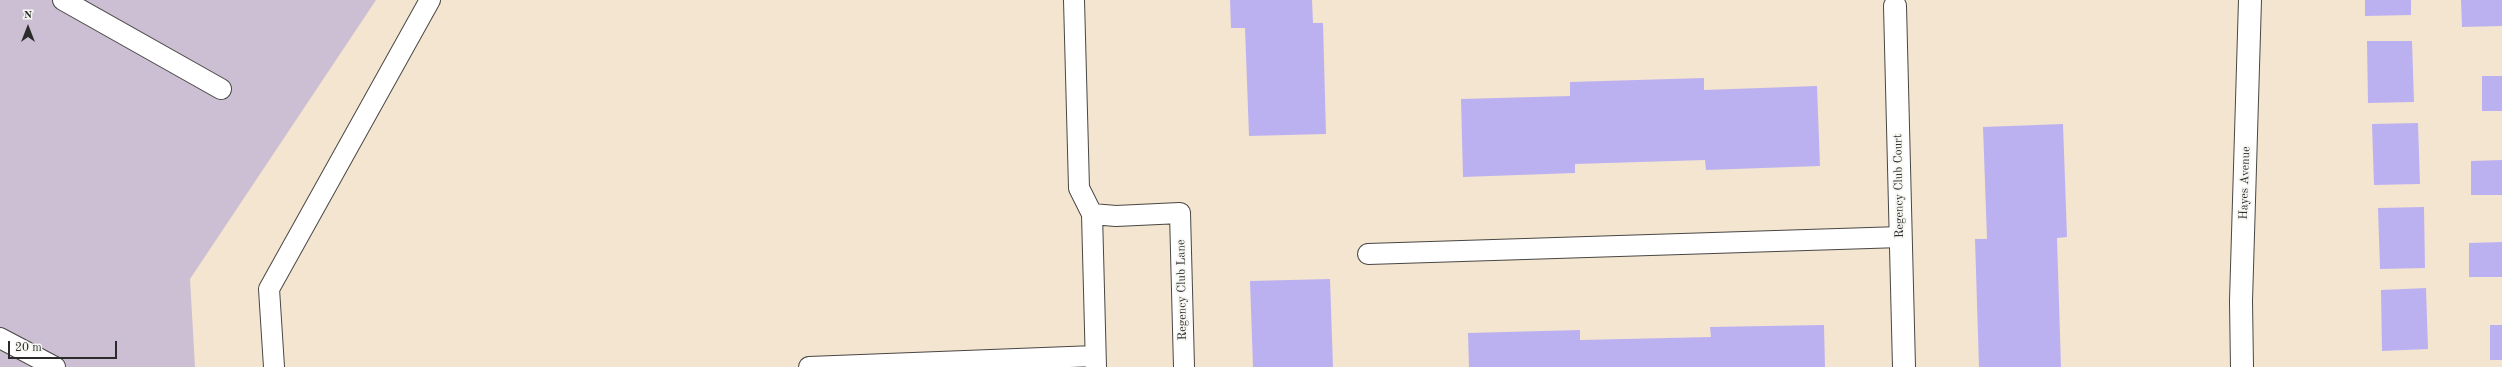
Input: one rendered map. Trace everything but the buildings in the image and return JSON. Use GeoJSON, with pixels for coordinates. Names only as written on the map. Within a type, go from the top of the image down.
{"type":"FeatureCollection","features":[{"type":"Feature","properties":{"kind":"street","name":"Hayes Avenue"},"geometry":{"type":"LineString","coordinates":[[2242,367],[2241,301],[2250,0]]}},
{"type":"Feature","properties":{"kind":"street","name":"Regency Club Court"},"geometry":{"type":"LineString","coordinates":[[1895,6],[1904,367]]}},
{"type":"Feature","properties":{"kind":"lane"},"geometry":{"type":"LineString","coordinates":[[63,0],[222,89]]}},
{"type":"Feature","properties":{"kind":"lane"},"geometry":{"type":"LineString","coordinates":[[274,367],[269,289],[430,0]]}},
{"type":"Feature","properties":{"kind":"lane"},"geometry":{"type":"LineString","coordinates":[[809,367],[1096,361],[1092,214],[1079,188],[1074,0]]}},
{"type":"Feature","properties":{"kind":"lane","name":"Regency Club Lane"},"geometry":{"type":"LineString","coordinates":[[1092,214],[1116,216],[1180,213],[1184,367]]}},
{"type":"Feature","properties":{"kind":"lane"},"geometry":{"type":"LineString","coordinates":[[1368,254],[1901,238]]}},
{"type":"Feature","properties":{"kind":"lane"},"geometry":{"type":"LineString","coordinates":[[0,338],[55,367]]}},
{"type":"Feature","properties":{"kind":"shaded area"},"geometry":{"type":"Polygon","coordinates":[[[0,0],[376,0],[190,279],[195,367],[0,367],[0,0]]]}}]}
